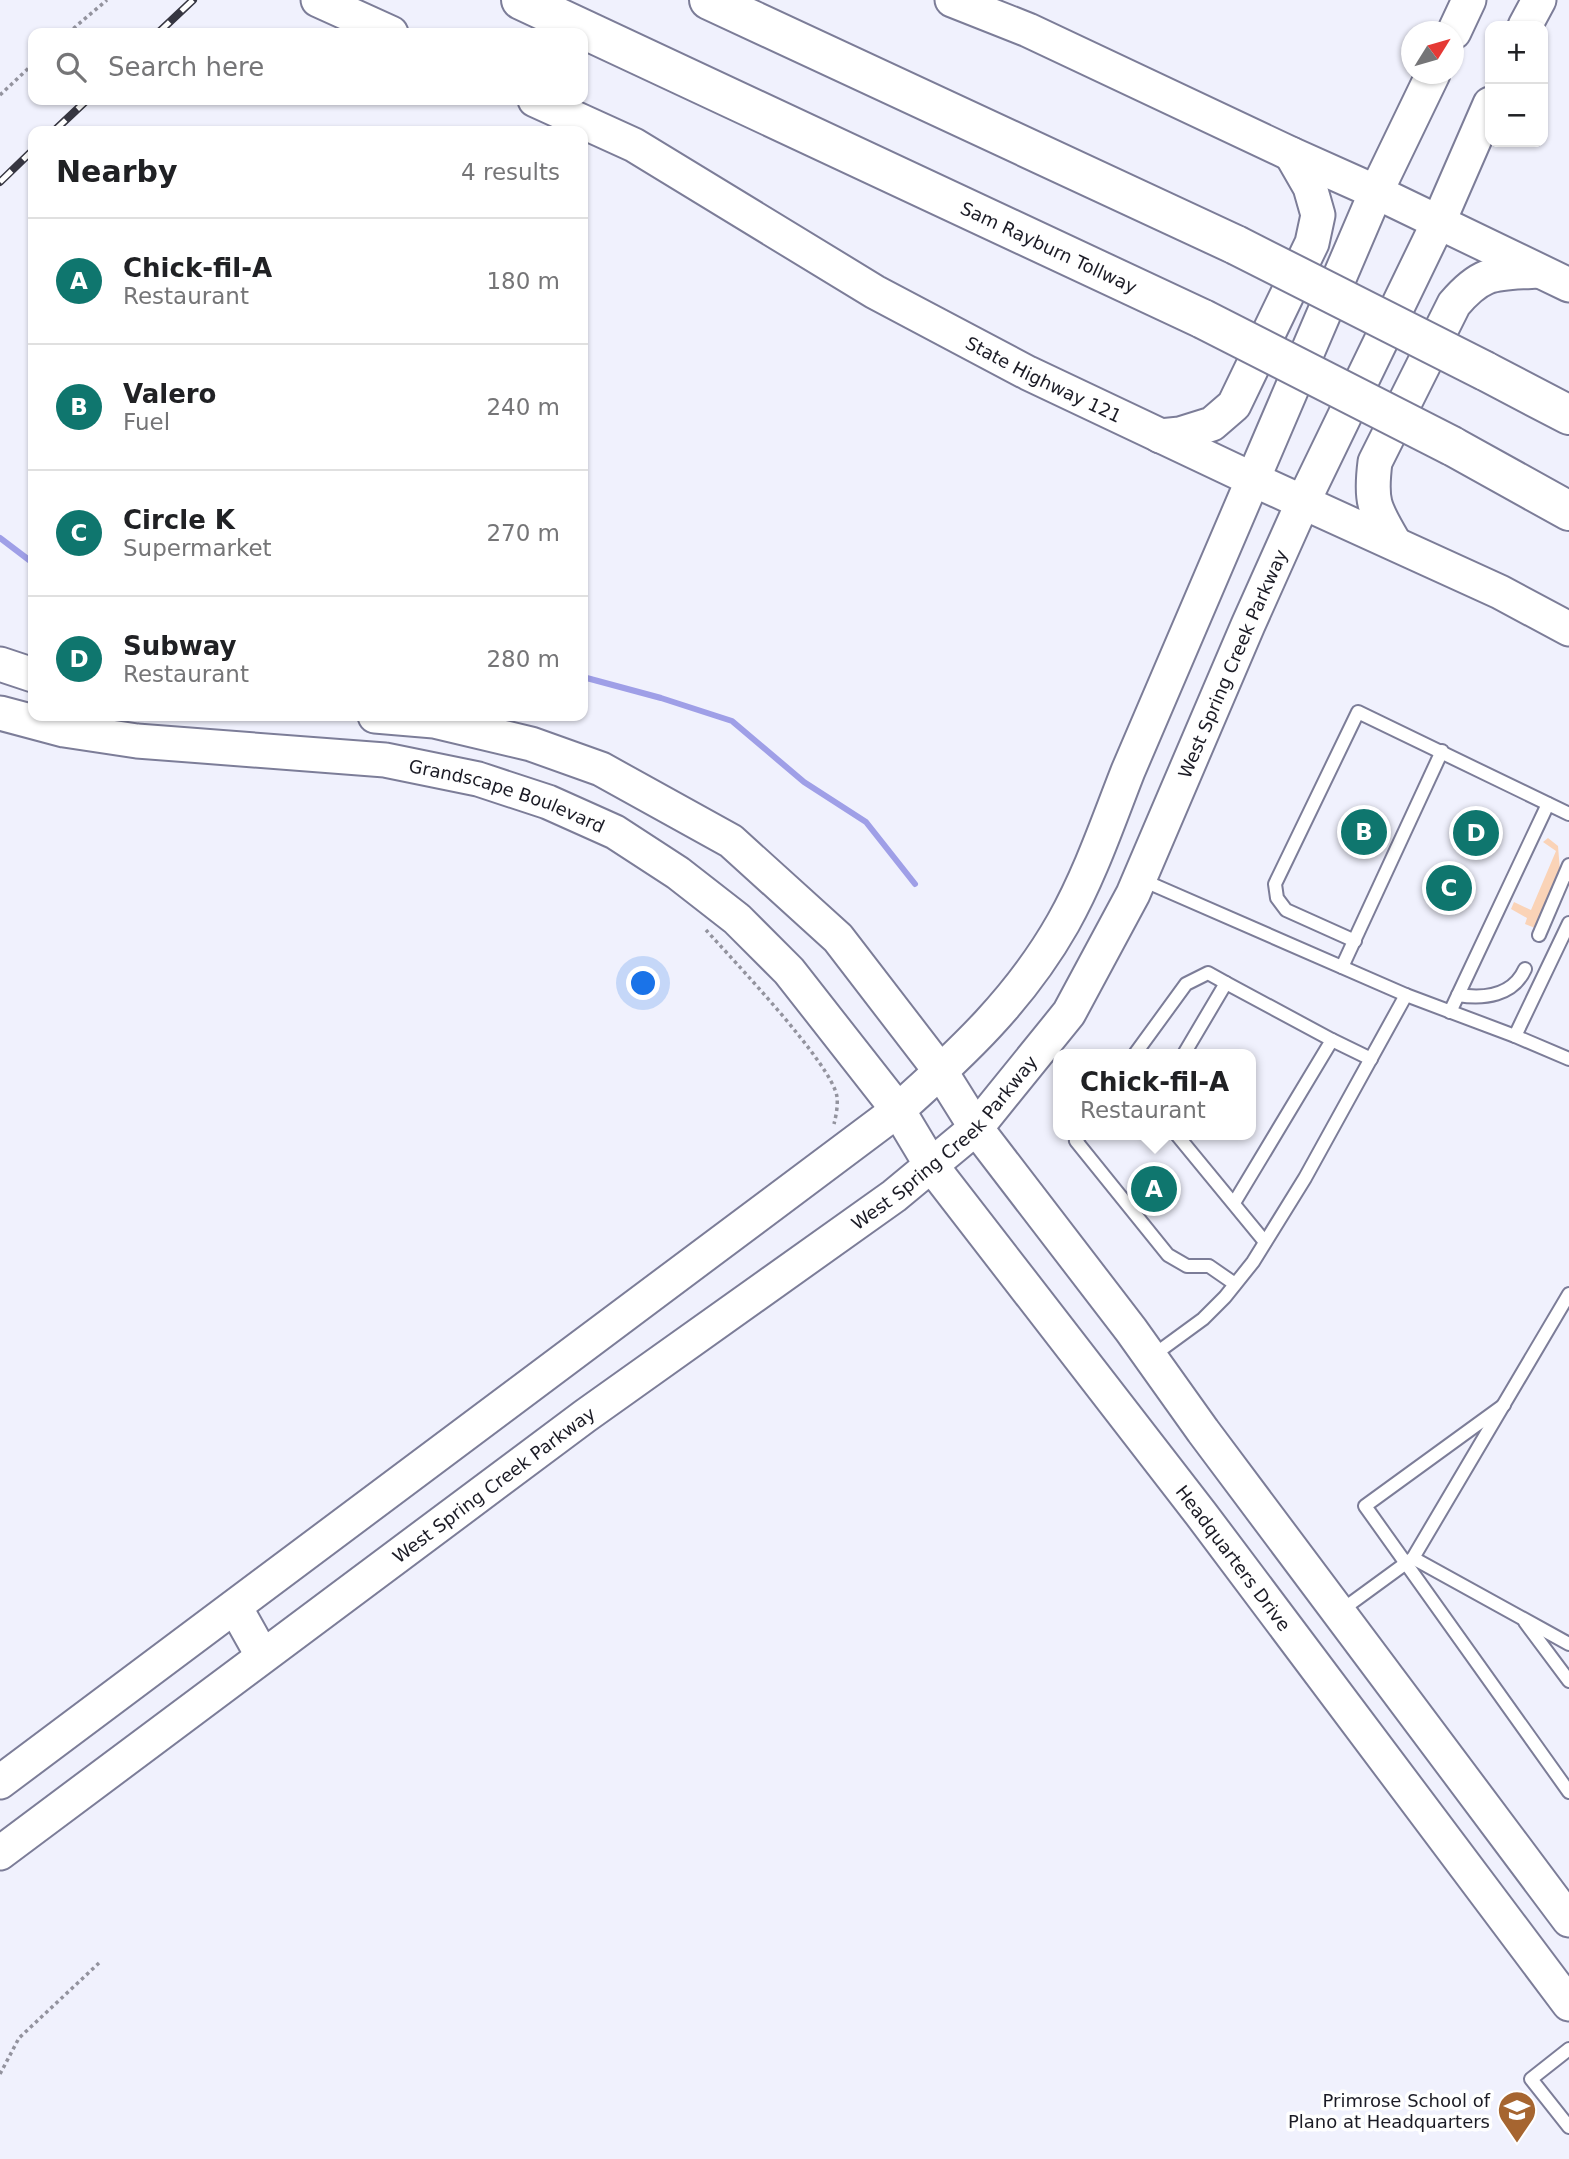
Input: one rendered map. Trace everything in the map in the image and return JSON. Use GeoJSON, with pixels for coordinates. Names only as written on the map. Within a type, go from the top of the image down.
{"type":"FeatureCollection","features":[{"type":"Feature","properties":{"kind":"highway","name":"Sam Rayburn Tollway"},"geometry":{"type":"LineString","coordinates":[[521,0],[581,28]]}},
{"type":"Feature","properties":{"kind":"highway"},"geometry":{"type":"LineString","coordinates":[[709,0],[1236,245],[1569,415]]}},
{"type":"Feature","properties":{"kind":"highway","name":"Sam Rayburn Tollway"},"geometry":{"type":"LineString","coordinates":[[588,31],[1203,319],[1452,446],[1569,511]]}},
{"type":"Feature","properties":{"kind":"main road"},"geometry":{"type":"LineString","coordinates":[[318,0],[379,28]]}},
{"type":"Feature","properties":{"kind":"main road"},"geometry":{"type":"LineString","coordinates":[[952,0],[1028,30],[1569,285]]}},
{"type":"Feature","properties":{"kind":"main road"},"geometry":{"type":"LineString","coordinates":[[1459,21],[1469,0]]}},
{"type":"Feature","properties":{"kind":"main road"},"geometry":{"type":"LineString","coordinates":[[1528,21],[1539,0]]}},
{"type":"Feature","properties":{"kind":"main road"},"geometry":{"type":"LineString","coordinates":[[0,1782],[898,1110],[976,1039],[1020,988],[1063,923],[1096,853],[1252,479],[1376,192],[1428,84]]}},
{"type":"Feature","properties":{"kind":"main road","name":"State Highway 121"},"geometry":{"type":"LineString","coordinates":[[546,105],[634,145],[875,292],[1028,373],[1500,592],[1569,629]]}},
{"type":"Feature","properties":{"kind":"main road","name":"West Spring Creek Parkway"},"geometry":{"type":"LineString","coordinates":[[0,1853],[585,1416],[894,1196],[976,1128],[1069,1013],[1140,879],[1203,728],[1304,502],[1439,222],[1485,116]]}},
{"type":"Feature","properties":{"kind":"main road"},"geometry":{"type":"LineString","coordinates":[[1160,436],[1181,434],[1212,424],[1234,405],[1312,243],[1318,215],[1310,187],[1291,155]]}},
{"type":"Feature","properties":{"kind":"main road"},"geometry":{"type":"LineString","coordinates":[[1394,542],[1378,515],[1372,491],[1376,462],[1454,304],[1471,284],[1495,274],[1538,271]]}},
{"type":"Feature","properties":{"kind":"main road"},"geometry":{"type":"LineString","coordinates":[[0,664],[28,673]]}},
{"type":"Feature","properties":{"kind":"main road","name":"Grandscape Boulevard"},"geometry":{"type":"LineString","coordinates":[[0,713],[28,720]]}},
{"type":"Feature","properties":{"kind":"main road","name":"Grandscape Boulevard"},"geometry":{"type":"LineString","coordinates":[[30,721],[64,730],[137,741],[385,760],[478,779],[548,802],[615,832],[678,873],[737,919],[789,971],[898,1110]]}},
{"type":"Feature","properties":{"kind":"main road"},"geometry":{"type":"LineString","coordinates":[[404,764],[413,721]]}},
{"type":"Feature","properties":{"kind":"main road"},"geometry":{"type":"LineString","coordinates":[[434,721],[531,744],[601,769],[731,841],[838,938],[941,1072],[976,1128],[1151,1357],[1569,1920]]}},
{"type":"Feature","properties":{"kind":"main road","name":"Headquarters Drive"},"geometry":{"type":"LineString","coordinates":[[898,1110],[931,1165],[1298,1643],[1569,2004]]}},
{"type":"Feature","properties":{"kind":"main road"},"geometry":{"type":"LineString","coordinates":[[235,1607],[262,1655]]}},
{"type":"Feature","properties":{"kind":"main road"},"geometry":{"type":"LineString","coordinates":[[1298,1643],[1338,1612]]}},
{"type":"Feature","properties":{"kind":"lane"},"geometry":{"type":"LineString","coordinates":[[1355,941],[1286,910],[1277,898],[1275,884],[1358,712],[1569,814]]}},
{"type":"Feature","properties":{"kind":"lane"},"geometry":{"type":"LineString","coordinates":[[1342,967],[1442,751]]}},
{"type":"Feature","properties":{"kind":"lane"},"geometry":{"type":"LineString","coordinates":[[1450,1012],[1548,804]]}},
{"type":"Feature","properties":{"kind":"lane"},"geometry":{"type":"LineString","coordinates":[[1539,935],[1569,865]]}},
{"type":"Feature","properties":{"kind":"lane"},"geometry":{"type":"LineString","coordinates":[[1140,879],[1406,995],[1569,1059]]}},
{"type":"Feature","properties":{"kind":"lane"},"geometry":{"type":"LineString","coordinates":[[1515,1036],[1564,946],[1569,923]]}},
{"type":"Feature","properties":{"kind":"lane"},"geometry":{"type":"LineString","coordinates":[[1458,995],[1477,998],[1506,991],[1515,985],[1525,969]]}},
{"type":"Feature","properties":{"kind":"lane"},"geometry":{"type":"LineString","coordinates":[[1139,1049],[1186,984],[1208,973],[1371,1059]]}},
{"type":"Feature","properties":{"kind":"lane"},"geometry":{"type":"LineString","coordinates":[[1187,1049],[1226,983]]}},
{"type":"Feature","properties":{"kind":"lane"},"geometry":{"type":"LineString","coordinates":[[1151,1357],[1203,1319],[1235,1284],[1265,1242],[1305,1178],[1406,995]]}},
{"type":"Feature","properties":{"kind":"lane"},"geometry":{"type":"LineString","coordinates":[[1234,1203],[1332,1040]]}},
{"type":"Feature","properties":{"kind":"lane"},"geometry":{"type":"LineString","coordinates":[[1077,1140],[1168,1255],[1187,1266],[1209,1266],[1235,1284]]}},
{"type":"Feature","properties":{"kind":"lane"},"geometry":{"type":"LineString","coordinates":[[1181,1140],[1265,1242]]}},
{"type":"Feature","properties":{"kind":"lane"},"geometry":{"type":"LineString","coordinates":[[1338,1612],[1409,1561],[1569,1294]]}},
{"type":"Feature","properties":{"kind":"lane"},"geometry":{"type":"LineString","coordinates":[[1503,1405],[1364,1506],[1409,1561],[1569,1793]]}},
{"type":"Feature","properties":{"kind":"lane"},"geometry":{"type":"LineString","coordinates":[[1409,1561],[1569,1644]]}},
{"type":"Feature","properties":{"kind":"lane"},"geometry":{"type":"LineString","coordinates":[[1522,1618],[1569,1681]]}},
{"type":"Feature","properties":{"kind":"lane"},"geometry":{"type":"LineString","coordinates":[[1569,2049],[1531,2079],[1569,2127]]}},
{"type":"Feature","properties":{"kind":"path"},"geometry":{"type":"LineString","coordinates":[[74,28],[107,0]]}},
{"type":"Feature","properties":{"kind":"path"},"geometry":{"type":"LineString","coordinates":[[0,95],[28,69]]}},
{"type":"Feature","properties":{"kind":"path"},"geometry":{"type":"LineString","coordinates":[[702,927],[797,1034],[831,1079],[837,1096],[832,1129],[848,1148]]}},
{"type":"Feature","properties":{"kind":"path"},"geometry":{"type":"LineString","coordinates":[[0,2074],[19,2038],[99,1963]]}},
{"type":"Feature","properties":{"kind":"shaded area"},"geometry":{"type":"Polygon","coordinates":[[[1548,838],[1558,846],[1560,871],[1535,928],[1525,924],[1527,918],[1511,909],[1514,902],[1531,910],[1556,851],[1543,842],[1548,838]]]}},
{"type":"Feature","properties":{"kind":"waterway"},"geometry":{"type":"LineString","coordinates":[[0,538],[28,559]]}},
{"type":"Feature","properties":{"kind":"waterway"},"geometry":{"type":"LineString","coordinates":[[588,678],[732,721],[804,782],[866,822],[915,884]]}},
{"type":"Feature","properties":{"kind":"railway"},"geometry":{"type":"LineString","coordinates":[[163,28],[193,0]]}},
{"type":"Feature","properties":{"kind":"railway"},"geometry":{"type":"LineString","coordinates":[[59,126],[82,105]]}},
{"type":"Feature","properties":{"kind":"railway"},"geometry":{"type":"LineString","coordinates":[[0,182],[28,155]]}},
{"type":"Feature","properties":{"kind":"place","name":"Valero"},"geometry":{"type":"Point","coordinates":[1364,832]}},
{"type":"Feature","properties":{"kind":"place","name":"Subway"},"geometry":{"type":"Point","coordinates":[1476,833]}},
{"type":"Feature","properties":{"kind":"place","name":"Circle K"},"geometry":{"type":"Point","coordinates":[1449,888]}},
{"type":"Feature","properties":{"kind":"place","name":"Chick-fil-A"},"geometry":{"type":"Point","coordinates":[1154,1189]}},
{"type":"Feature","properties":{"kind":"place","name":"Primrose School of Plano at Headquarters"},"geometry":{"type":"Point","coordinates":[1517,2144]}}]}
